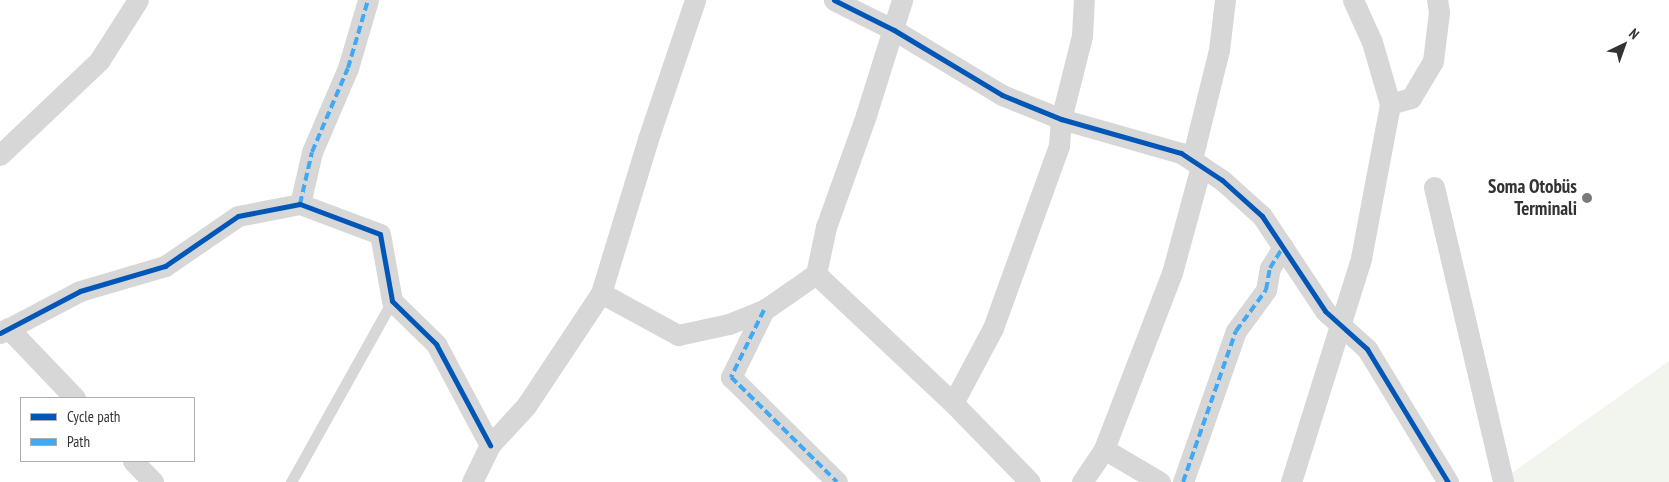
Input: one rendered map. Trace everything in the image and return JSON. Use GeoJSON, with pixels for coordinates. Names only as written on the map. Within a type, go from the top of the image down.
{"type":"FeatureCollection","features":[{"type":"Feature","properties":{"kind":"street"},"geometry":{"type":"LineString","coordinates":[[0,155],[99,60],[138,0]]}},
{"type":"Feature","properties":{"kind":"street"},"geometry":{"type":"LineString","coordinates":[[300,204],[312,152],[348,68],[368,0]]}},
{"type":"Feature","properties":{"kind":"street"},"geometry":{"type":"LineString","coordinates":[[472,482],[490,445],[526,406],[601,293],[648,139],[695,0]]}},
{"type":"Feature","properties":{"kind":"street"},"geometry":{"type":"LineString","coordinates":[[834,0],[894,30],[1002,95],[1060,119],[1181,152],[1222,180],[1262,216],[1325,311],[1367,349],[1448,482]]}},
{"type":"Feature","properties":{"kind":"street"},"geometry":{"type":"LineString","coordinates":[[601,293],[678,335],[729,324],[764,310],[816,274],[826,227],[894,30],[902,0]]}},
{"type":"Feature","properties":{"kind":"street"},"geometry":{"type":"LineString","coordinates":[[953,403],[993,328],[1058,146],[1060,119],[1082,36],[1084,0]]}},
{"type":"Feature","properties":{"kind":"street"},"geometry":{"type":"LineString","coordinates":[[1082,482],[1104,449],[1172,273],[1196,162],[1226,0]]}},
{"type":"Feature","properties":{"kind":"street"},"geometry":{"type":"LineString","coordinates":[[1291,482],[1361,258],[1390,104],[1372,42],[1353,0]]}},
{"type":"Feature","properties":{"kind":"street"},"geometry":{"type":"LineString","coordinates":[[1390,104],[1411,98],[1433,61],[1439,12],[1437,0]]}},
{"type":"Feature","properties":{"kind":"street"},"geometry":{"type":"LineString","coordinates":[[1434,187],[1503,482]]}},
{"type":"Feature","properties":{"kind":"street"},"geometry":{"type":"LineString","coordinates":[[74,397],[4,330],[80,290],[165,266],[238,216],[300,204],[380,234],[392,301],[436,344],[490,445]]}},
{"type":"Feature","properties":{"kind":"street"},"geometry":{"type":"LineString","coordinates":[[1182,482],[1236,331],[1266,290],[1270,268],[1283,247]]}},
{"type":"Feature","properties":{"kind":"street"},"geometry":{"type":"LineString","coordinates":[[816,274],[953,403],[1030,482]]}},
{"type":"Feature","properties":{"kind":"street"},"geometry":{"type":"LineString","coordinates":[[764,310],[731,377],[838,482]]}},
{"type":"Feature","properties":{"kind":"street"},"geometry":{"type":"LineString","coordinates":[[1104,449],[1160,482]]}},
{"type":"Feature","properties":{"kind":"street"},"geometry":{"type":"LineString","coordinates":[[134,462],[153,482]]}},
{"type":"Feature","properties":{"kind":"lane"},"geometry":{"type":"LineString","coordinates":[[291,482],[392,301]]}},
{"type":"Feature","properties":{"kind":"shaded area"},"geometry":{"type":"Polygon","coordinates":[[[1669,361],[1669,482],[1512,482],[1509,475],[1669,361]]]}},
{"type":"Feature","properties":{"kind":"marked path"},"geometry":{"type":"LineString","coordinates":[[300,204],[312,152],[348,68],[368,0]]}},
{"type":"Feature","properties":{"kind":"marked path"},"geometry":{"type":"LineString","coordinates":[[1183,482],[1236,331],[1266,290],[1270,268],[1283,247]]}},
{"type":"Feature","properties":{"kind":"marked path"},"geometry":{"type":"LineString","coordinates":[[764,310],[731,377],[837,482]]}},
{"type":"Feature","properties":{"kind":"cycle path"},"geometry":{"type":"LineString","coordinates":[[834,0],[894,30],[1002,95],[1061,119],[1181,153],[1222,180],[1262,216],[1325,311],[1367,349],[1448,482]]}},
{"type":"Feature","properties":{"kind":"cycle path"},"geometry":{"type":"LineString","coordinates":[[0,333],[80,291],[165,266],[238,216],[300,204],[380,234],[392,301],[436,344],[490,445]]}},
{"type":"Feature","properties":{"kind":"place","name":"Soma Otobüs Terminali"},"geometry":{"type":"Point","coordinates":[1587,198]}}]}
